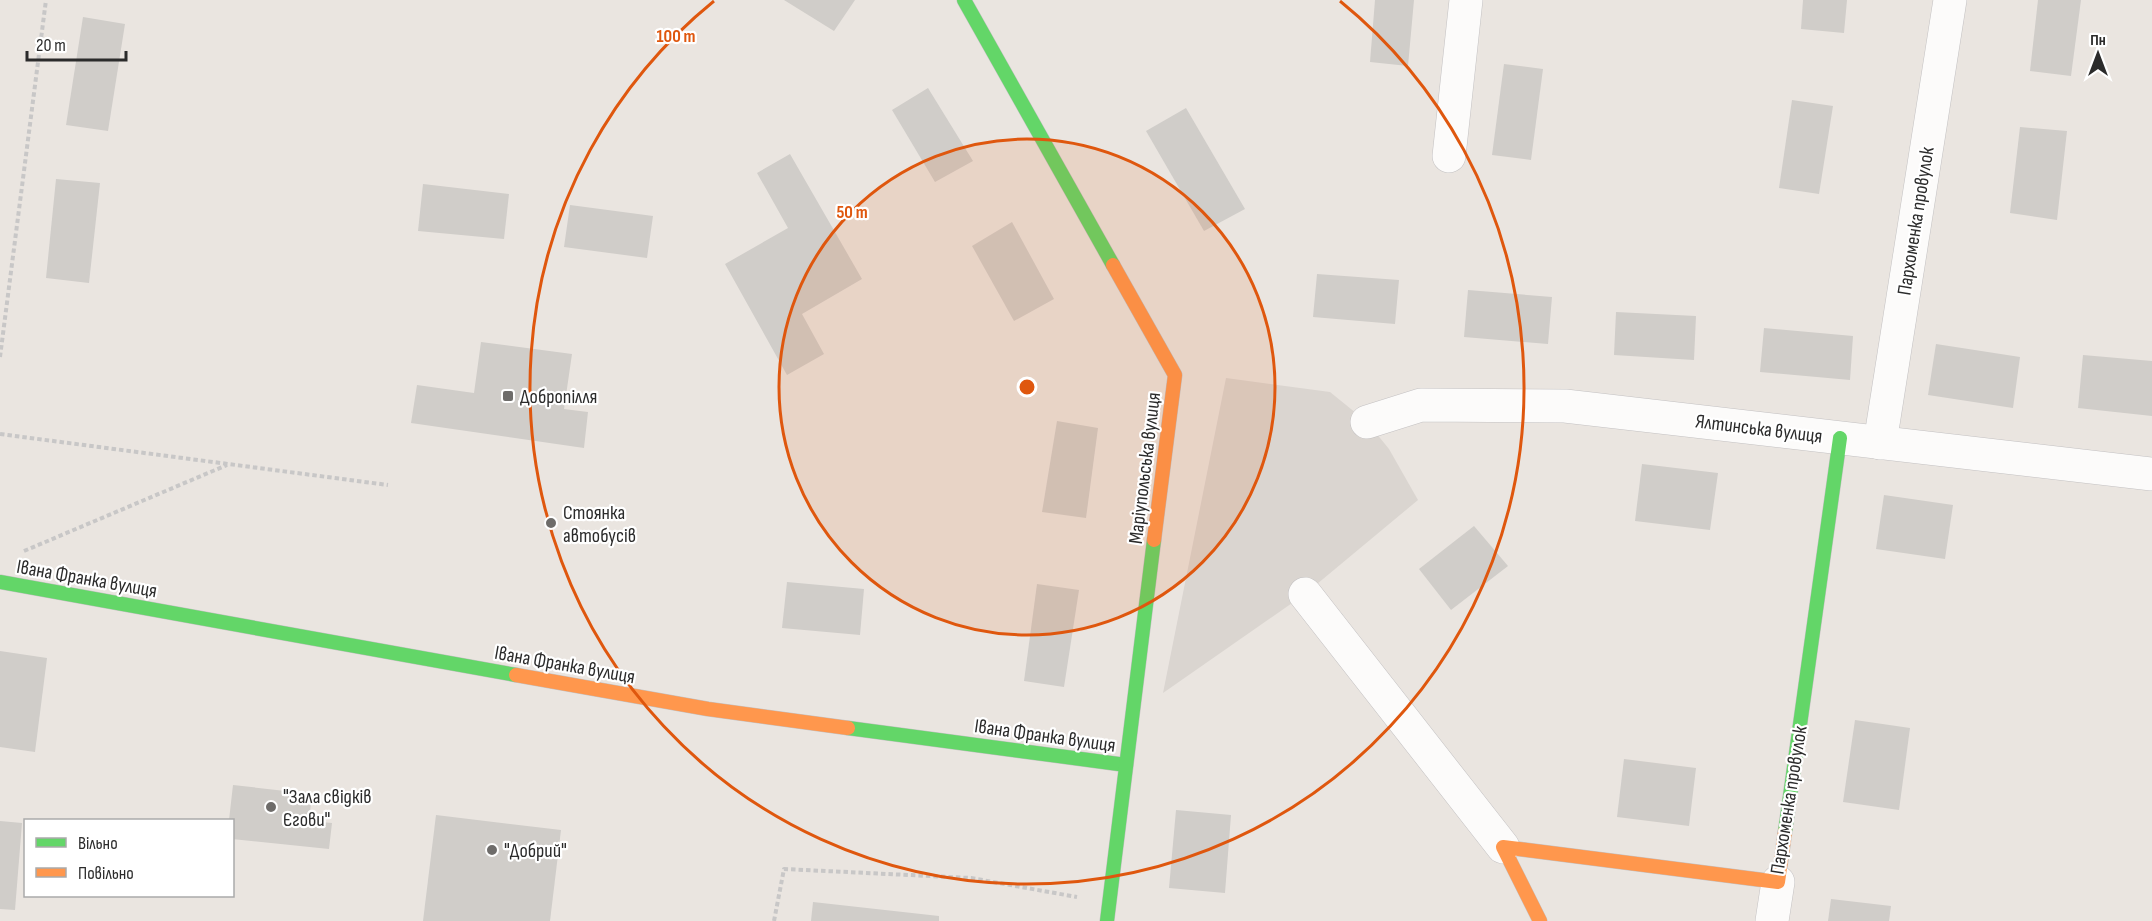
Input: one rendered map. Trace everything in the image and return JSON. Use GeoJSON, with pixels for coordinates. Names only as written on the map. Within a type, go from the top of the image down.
{"type":"FeatureCollection","features":[{"type":"Feature","properties":{"kind":"street","name":"Маріупольська вулиця"},"geometry":{"type":"LineString","coordinates":[[964,0],[1175,375],[1107,921]]}},
{"type":"Feature","properties":{"kind":"street"},"geometry":{"type":"LineString","coordinates":[[1449,156],[1466,0]]}},
{"type":"Feature","properties":{"kind":"street","name":"Пархоменка провулок"},"geometry":{"type":"LineString","coordinates":[[1880,443],[1950,0]]}},
{"type":"Feature","properties":{"kind":"street","name":"Ялтинська вулиця"},"geometry":{"type":"LineString","coordinates":[[1367,422],[1421,405],[1565,406],[2152,474]]}},
{"type":"Feature","properties":{"kind":"street","name":"Пархоменка провулок"},"geometry":{"type":"LineString","coordinates":[[1503,848],[1778,882],[1840,438]]}},
{"type":"Feature","properties":{"kind":"street","name":"Івана Франка вулиця"},"geometry":{"type":"LineString","coordinates":[[0,582],[708,709],[1126,765]]}},
{"type":"Feature","properties":{"kind":"street"},"geometry":{"type":"LineString","coordinates":[[1305,594],[1503,848],[1540,921]]}},
{"type":"Feature","properties":{"kind":"street"},"geometry":{"type":"LineString","coordinates":[[1772,921],[1778,882]]}},
{"type":"Feature","properties":{"kind":"path"},"geometry":{"type":"LineString","coordinates":[[0,357],[46,0]]}},
{"type":"Feature","properties":{"kind":"path"},"geometry":{"type":"LineString","coordinates":[[0,434],[388,485]]}},
{"type":"Feature","properties":{"kind":"path"},"geometry":{"type":"LineString","coordinates":[[18,552],[228,465]]}},
{"type":"Feature","properties":{"kind":"path"},"geometry":{"type":"LineString","coordinates":[[774,921],[784,869],[971,878],[1109,903]]}},
{"type":"Feature","properties":{"kind":"shaded area"},"geometry":{"type":"Polygon","coordinates":[[[1226,378],[1330,392],[1367,422],[1389,449],[1418,500],[1305,594],[1163,693],[1226,378]]]}},
{"type":"Feature","properties":{"kind":"building"},"geometry":{"type":"Polygon","coordinates":[[[784,0],[855,0],[834,31],[784,0]]]}},
{"type":"Feature","properties":{"kind":"building"},"geometry":{"type":"Polygon","coordinates":[[[1375,0],[1414,0],[1408,66],[1370,62],[1375,0]]]}},
{"type":"Feature","properties":{"kind":"building"},"geometry":{"type":"Polygon","coordinates":[[[1803,0],[1847,0],[1844,33],[1801,29],[1803,0]]]}},
{"type":"Feature","properties":{"kind":"building"},"geometry":{"type":"Polygon","coordinates":[[[2038,0],[2081,0],[2071,76],[2030,71],[2038,0]]]}},
{"type":"Feature","properties":{"kind":"building"},"geometry":{"type":"Polygon","coordinates":[[[83,17],[125,24],[108,131],[66,125],[83,17]]]}},
{"type":"Feature","properties":{"kind":"building"},"geometry":{"type":"Polygon","coordinates":[[[1504,64],[1543,69],[1531,160],[1492,155],[1504,64]]]}},
{"type":"Feature","properties":{"kind":"building"},"geometry":{"type":"Polygon","coordinates":[[[928,88],[973,161],[935,182],[892,110],[928,88]]]}},
{"type":"Feature","properties":{"kind":"building"},"geometry":{"type":"Polygon","coordinates":[[[1792,100],[1833,106],[1819,194],[1779,188],[1792,100]]]}},
{"type":"Feature","properties":{"kind":"building"},"geometry":{"type":"Polygon","coordinates":[[[1186,108],[1245,209],[1204,231],[1146,131],[1186,108]]]}},
{"type":"Feature","properties":{"kind":"building"},"geometry":{"type":"Polygon","coordinates":[[[2020,127],[2067,131],[2057,220],[2010,213],[2020,127]]]}},
{"type":"Feature","properties":{"kind":"building"},"geometry":{"type":"Polygon","coordinates":[[[790,154],[862,279],[802,314],[824,354],[787,375],[725,264],[788,228],[757,173],[790,154]]]}},
{"type":"Feature","properties":{"kind":"building"},"geometry":{"type":"Polygon","coordinates":[[[56,179],[100,183],[89,283],[46,278],[56,179]]]}},
{"type":"Feature","properties":{"kind":"building"},"geometry":{"type":"Polygon","coordinates":[[[423,184],[509,194],[504,239],[418,231],[423,184]]]}},
{"type":"Feature","properties":{"kind":"building"},"geometry":{"type":"Polygon","coordinates":[[[570,205],[653,216],[647,258],[564,247],[570,205]]]}},
{"type":"Feature","properties":{"kind":"building"},"geometry":{"type":"Polygon","coordinates":[[[1012,222],[1054,299],[1014,321],[972,246],[1012,222]]]}},
{"type":"Feature","properties":{"kind":"building"},"geometry":{"type":"Polygon","coordinates":[[[1317,274],[1399,280],[1395,324],[1313,317],[1317,274]]]}},
{"type":"Feature","properties":{"kind":"building"},"geometry":{"type":"Polygon","coordinates":[[[1468,290],[1552,297],[1548,344],[1464,337],[1468,290]]]}},
{"type":"Feature","properties":{"kind":"building"},"geometry":{"type":"Polygon","coordinates":[[[1616,312],[1696,316],[1694,360],[1614,355],[1616,312]]]}},
{"type":"Feature","properties":{"kind":"building"},"geometry":{"type":"Polygon","coordinates":[[[1764,328],[1853,336],[1850,380],[1760,372],[1764,328]]]}},
{"type":"Feature","properties":{"kind":"building"},"geometry":{"type":"Polygon","coordinates":[[[481,342],[572,354],[564,409],[588,412],[584,448],[411,423],[417,385],[474,393],[481,342]]]}},
{"type":"Feature","properties":{"kind":"building"},"geometry":{"type":"Polygon","coordinates":[[[1936,344],[2020,357],[2013,408],[1928,395],[1936,344]]]}},
{"type":"Feature","properties":{"kind":"building"},"geometry":{"type":"Polygon","coordinates":[[[2083,355],[2152,361],[2152,416],[2078,408],[2083,355]]]}},
{"type":"Feature","properties":{"kind":"building"},"geometry":{"type":"Polygon","coordinates":[[[1057,421],[1098,428],[1086,518],[1042,512],[1057,421]]]}},
{"type":"Feature","properties":{"kind":"building"},"geometry":{"type":"Polygon","coordinates":[[[1642,464],[1718,473],[1710,530],[1635,521],[1642,464]]]}},
{"type":"Feature","properties":{"kind":"building"},"geometry":{"type":"Polygon","coordinates":[[[1884,495],[1953,505],[1945,559],[1876,549],[1884,495]]]}},
{"type":"Feature","properties":{"kind":"building"},"geometry":{"type":"Polygon","coordinates":[[[1474,526],[1508,566],[1451,610],[1419,569],[1474,526]]]}},
{"type":"Feature","properties":{"kind":"building"},"geometry":{"type":"Polygon","coordinates":[[[787,582],[864,589],[860,635],[782,628],[787,582]]]}},
{"type":"Feature","properties":{"kind":"building"},"geometry":{"type":"Polygon","coordinates":[[[1037,584],[1079,590],[1064,687],[1024,681],[1037,584]]]}},
{"type":"Feature","properties":{"kind":"building"},"geometry":{"type":"Polygon","coordinates":[[[0,651],[47,658],[35,752],[0,747],[0,651]]]}},
{"type":"Feature","properties":{"kind":"building"},"geometry":{"type":"Polygon","coordinates":[[[1855,720],[1910,728],[1899,810],[1843,802],[1855,720]]]}},
{"type":"Feature","properties":{"kind":"building"},"geometry":{"type":"Polygon","coordinates":[[[1624,759],[1696,768],[1689,826],[1617,817],[1624,759]]]}},
{"type":"Feature","properties":{"kind":"building","name":"\"Зала свідків Єгови\""},"geometry":{"type":"Polygon","coordinates":[[[233,785],[312,794],[309,821],[332,823],[329,849],[234,839],[234,819],[229,819],[233,785]]]}},
{"type":"Feature","properties":{"kind":"building"},"geometry":{"type":"Polygon","coordinates":[[[1176,810],[1231,815],[1225,893],[1169,888],[1176,810]]]}},
{"type":"Feature","properties":{"kind":"building"},"geometry":{"type":"Polygon","coordinates":[[[436,815],[561,830],[550,921],[423,921],[436,815]]]}},
{"type":"Feature","properties":{"kind":"building"},"geometry":{"type":"Polygon","coordinates":[[[0,821],[22,823],[15,910],[0,909],[0,821]]]}},
{"type":"Feature","properties":{"kind":"building"},"geometry":{"type":"Polygon","coordinates":[[[1831,899],[1891,906],[1889,921],[1828,921],[1831,899]]]}},
{"type":"Feature","properties":{"kind":"building"},"geometry":{"type":"Polygon","coordinates":[[[813,902],[939,916],[939,921],[811,921],[813,902]]]}},
{"type":"Feature","properties":{"kind":"traffic: fast"},"geometry":{"type":"LineString","coordinates":[[964,0],[1113,265]]}},
{"type":"Feature","properties":{"kind":"traffic: fast"},"geometry":{"type":"LineString","coordinates":[[1785,832],[1840,438]]}},
{"type":"Feature","properties":{"kind":"traffic: fast"},"geometry":{"type":"LineString","coordinates":[[1107,921],[1154,540]]}},
{"type":"Feature","properties":{"kind":"traffic: fast"},"geometry":{"type":"LineString","coordinates":[[0,582],[516,675]]}},
{"type":"Feature","properties":{"kind":"traffic: fast"},"geometry":{"type":"LineString","coordinates":[[848,728],[1126,765]]}},
{"type":"Feature","properties":{"kind":"traffic: slow"},"geometry":{"type":"LineString","coordinates":[[1113,265],[1175,375],[1154,540]]}},
{"type":"Feature","properties":{"kind":"traffic: slow"},"geometry":{"type":"LineString","coordinates":[[516,675],[708,709],[848,728]]}},
{"type":"Feature","properties":{"kind":"traffic: slow"},"geometry":{"type":"LineString","coordinates":[[1540,921],[1503,847],[1778,882],[1785,832]]}},
{"type":"Feature","properties":{"kind":"place","name":"Добропілля"},"geometry":{"type":"Point","coordinates":[508,396]}},
{"type":"Feature","properties":{"kind":"place","name":"Стоянка автобусів"},"geometry":{"type":"Point","coordinates":[551,523]}},
{"type":"Feature","properties":{"kind":"place","name":"\"Зала свідків Єгови\""},"geometry":{"type":"Point","coordinates":[271,807]}},
{"type":"Feature","properties":{"kind":"place","name":"\"Добрий\""},"geometry":{"type":"Point","coordinates":[492,850]}}]}
